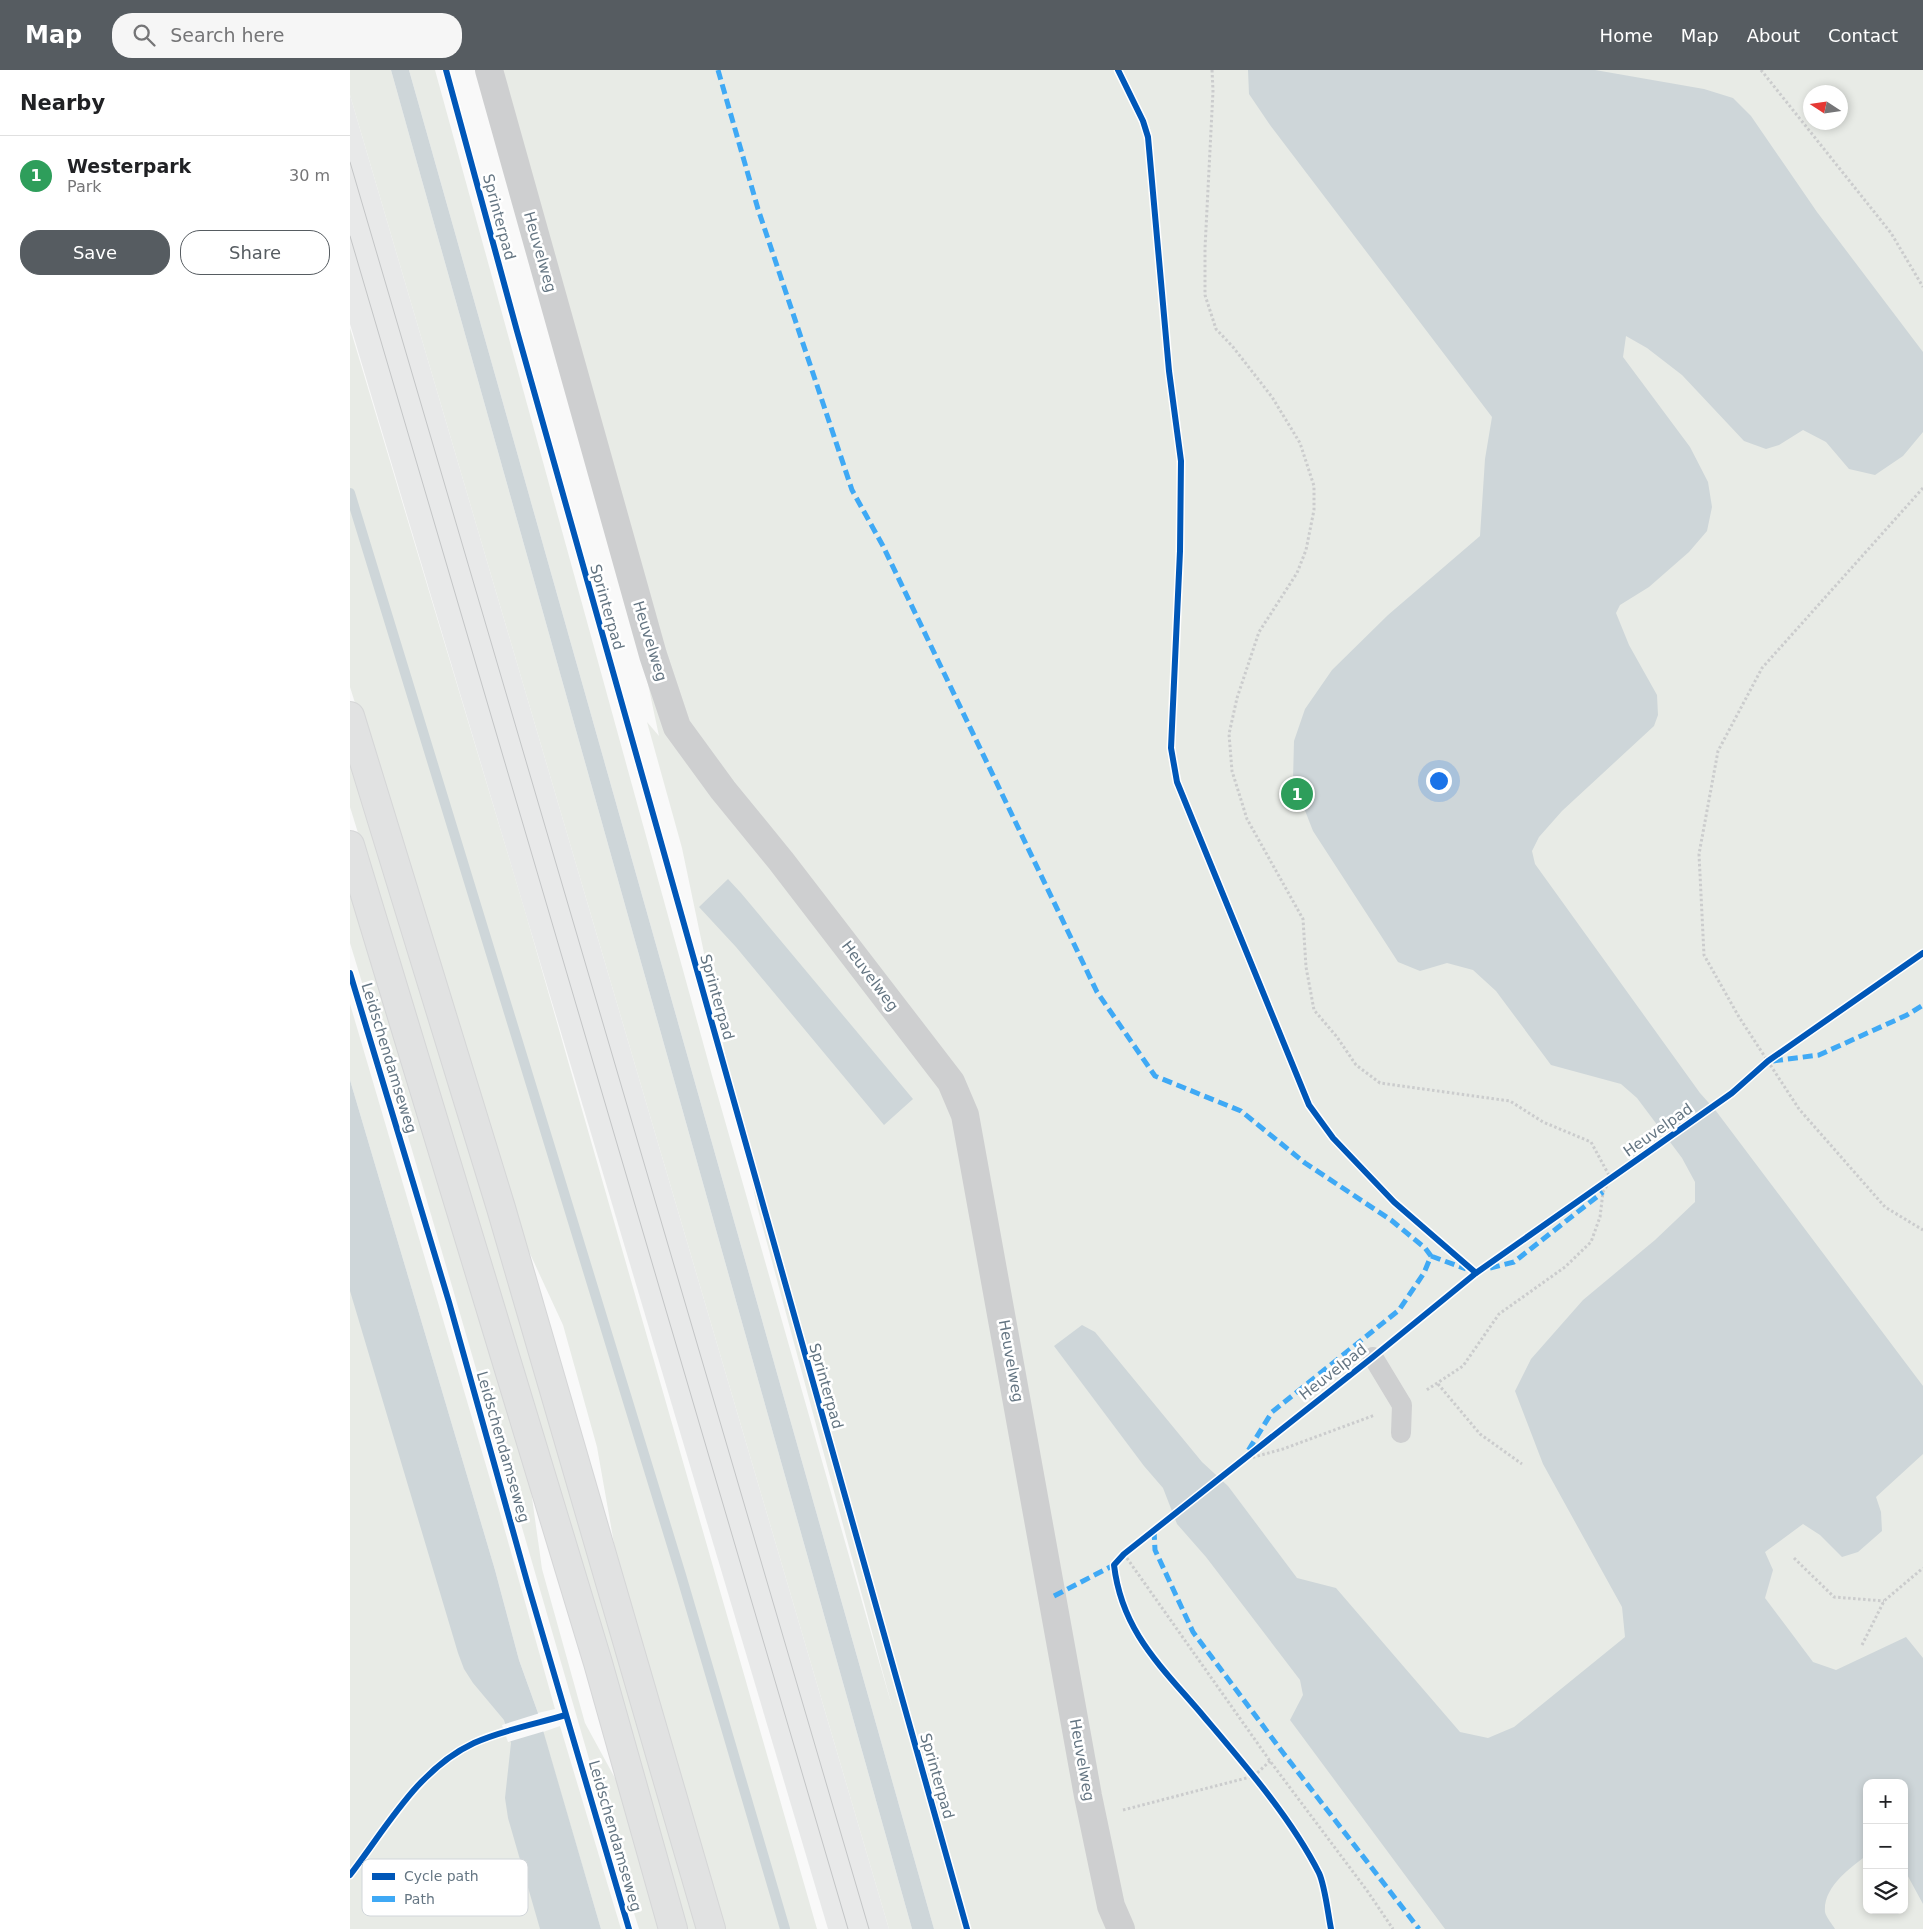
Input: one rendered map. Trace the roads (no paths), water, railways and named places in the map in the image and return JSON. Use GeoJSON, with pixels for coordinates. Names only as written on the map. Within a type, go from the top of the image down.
{"type":"FeatureCollection","features":[{"type":"Feature","properties":{"kind":"main road"},"geometry":{"type":"LineString","coordinates":[[350,716],[501,1208],[711,1929]]}},
{"type":"Feature","properties":{"kind":"main road","name":"Leidschendamseweg"},"geometry":{"type":"LineString","coordinates":[[350,845],[598,1663],[673,1929]]}},
{"type":"Feature","properties":{"kind":"street","name":"Heuvelweg"},"geometry":{"type":"LineString","coordinates":[[490,70],[653,655],[677,727],[723,790],[782,860],[952,1082],[966,1115],[1093,1817],[1111,1906],[1120,1929]]}},
{"type":"Feature","properties":{"kind":"lane"},"geometry":{"type":"LineString","coordinates":[[1373,1357],[1402,1405],[1401,1433]]}},
{"type":"Feature","properties":{"kind":"waterway"},"geometry":{"type":"LineString","coordinates":[[350,493],[681,1575],[785,1929]]}},
{"type":"Feature","properties":{"kind":"tram line"},"geometry":{"type":"LineString","coordinates":[[350,162],[869,1929]]}},
{"type":"Feature","properties":{"kind":"tram line"},"geometry":{"type":"LineString","coordinates":[[350,236],[848,1929]]}},
{"type":"Feature","properties":{"kind":"place","name":"Westerpark"},"geometry":{"type":"Point","coordinates":[1297,794]}}]}
